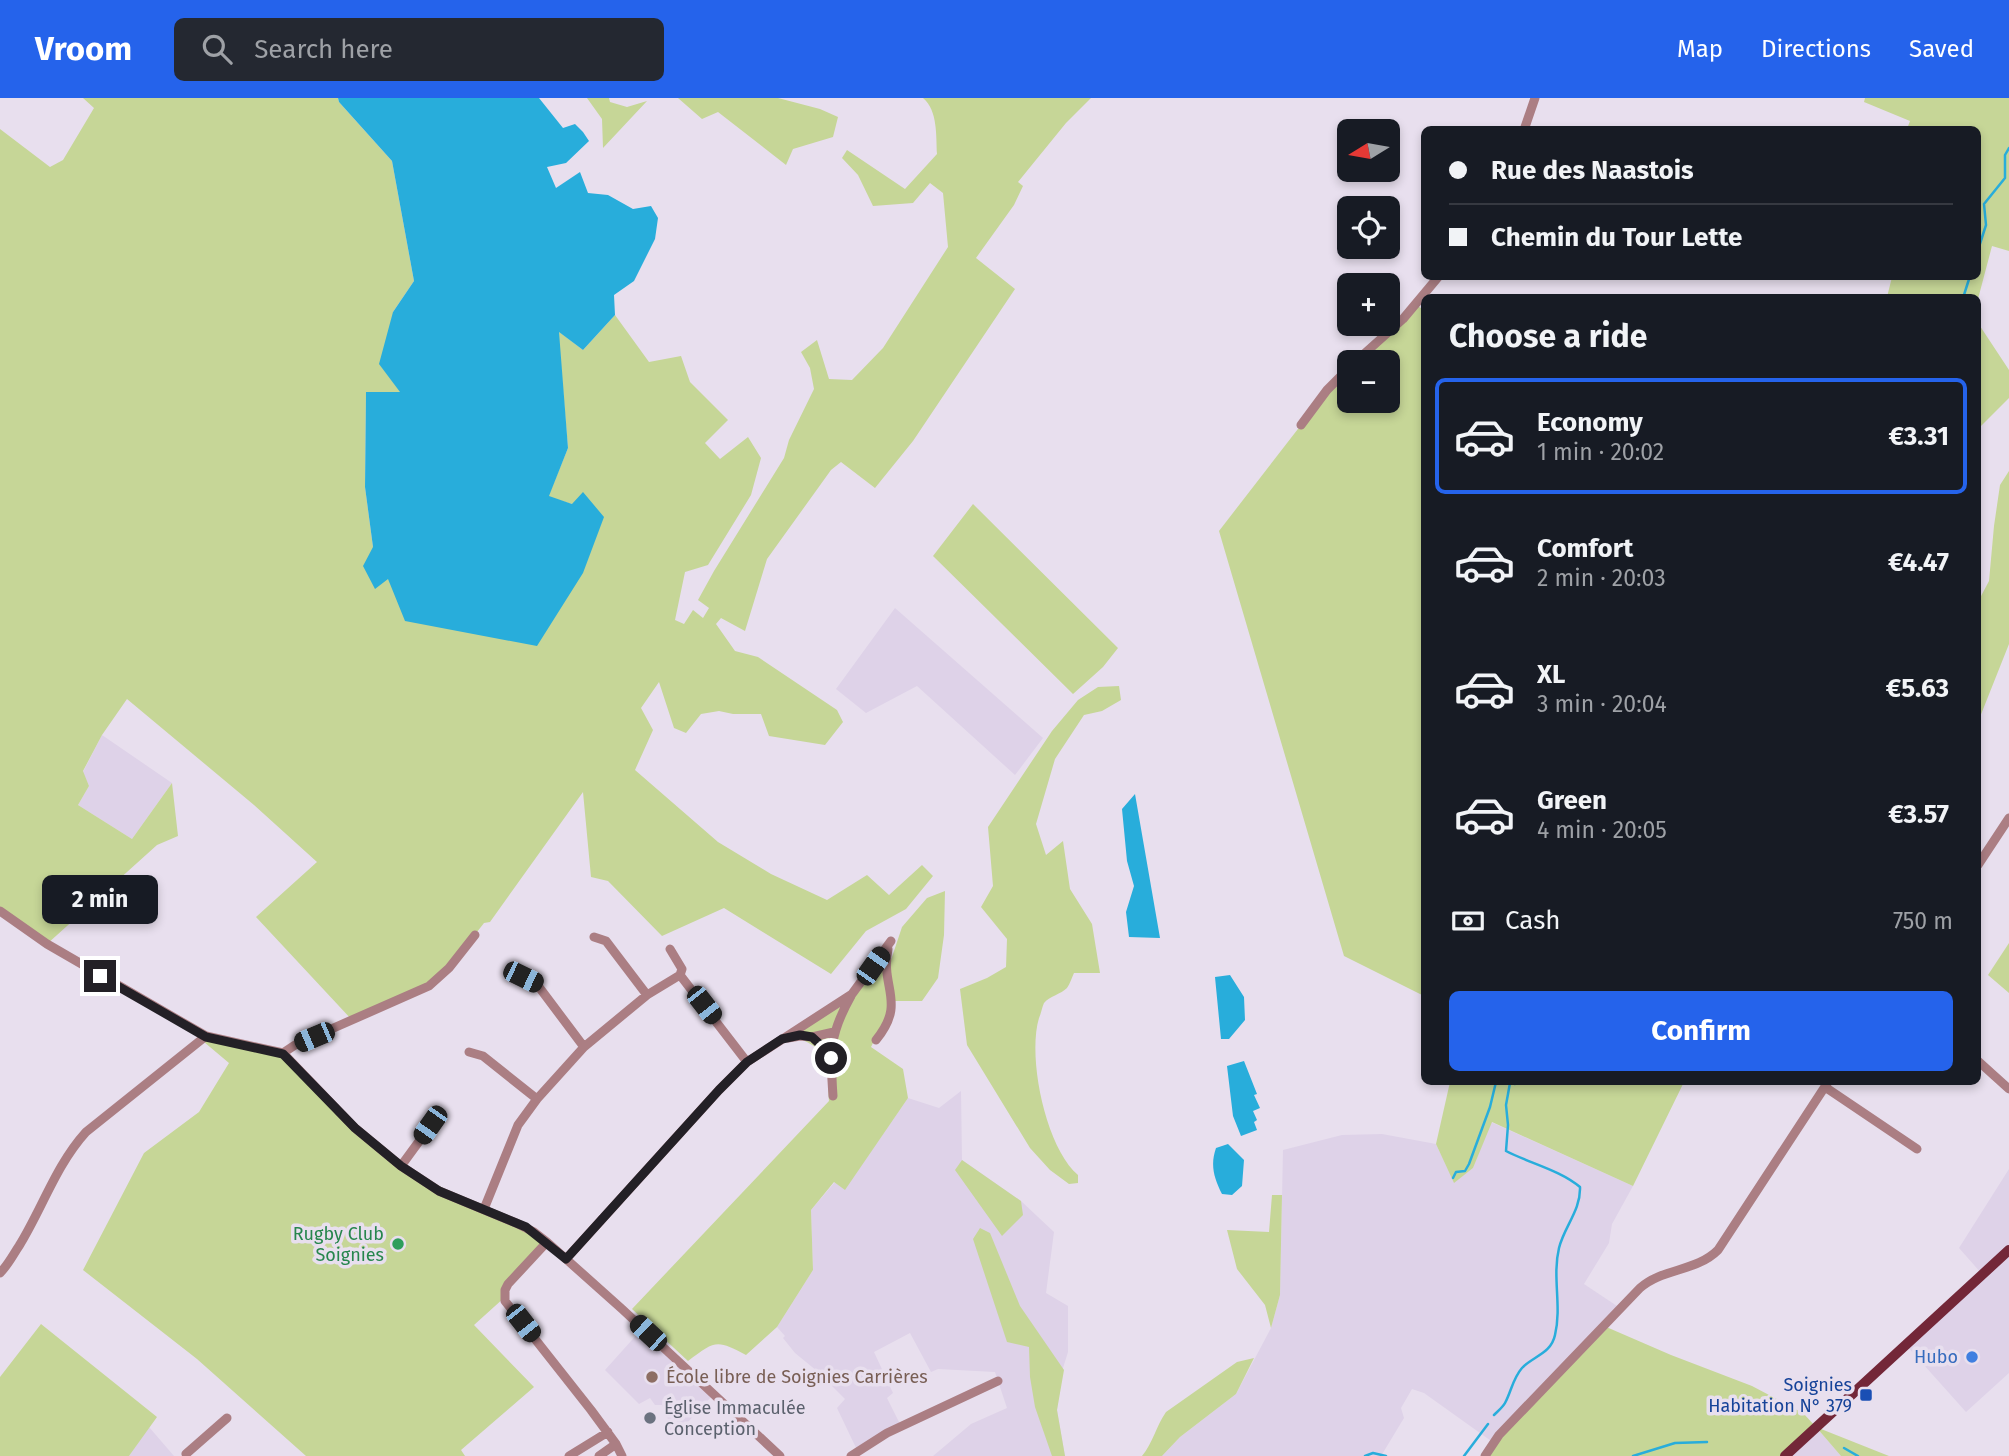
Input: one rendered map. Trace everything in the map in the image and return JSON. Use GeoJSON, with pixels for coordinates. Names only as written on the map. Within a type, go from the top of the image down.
{"type":"FeatureCollection","features":[{"type":"Feature","properties":{"kind":"main road"},"geometry":{"type":"LineString","coordinates":[[1785,1456],[2009,1250]]}},
{"type":"Feature","properties":{"kind":"street"},"geometry":{"type":"LineString","coordinates":[[1525,126],[1535,98]]}},
{"type":"Feature","properties":{"kind":"street"},"geometry":{"type":"LineString","coordinates":[[1424,294],[1436,280]]}},
{"type":"Feature","properties":{"kind":"street"},"geometry":{"type":"LineString","coordinates":[[1368,350],[1402,319],[1421,297]]}},
{"type":"Feature","properties":{"kind":"street"},"geometry":{"type":"LineString","coordinates":[[1301,425],[1337,380]]}},
{"type":"Feature","properties":{"kind":"street"},"geometry":{"type":"LineString","coordinates":[[1981,860],[2009,818]]}},
{"type":"Feature","properties":{"kind":"street"},"geometry":{"type":"LineString","coordinates":[[0,911],[47,944],[206,1037],[283,1054],[355,1128],[401,1166],[439,1191],[526,1227],[547,1242],[780,1456]]}},
{"type":"Feature","properties":{"kind":"street"},"geometry":{"type":"LineString","coordinates":[[283,1054],[295,1045],[429,986],[450,968],[475,935]]}},
{"type":"Feature","properties":{"kind":"street"},"geometry":{"type":"LineString","coordinates":[[594,937],[606,940],[647,995]]}},
{"type":"Feature","properties":{"kind":"street"},"geometry":{"type":"LineString","coordinates":[[833,1096],[831,1058],[834,1032],[852,994],[891,941],[887,951],[887,972],[892,1007],[888,1023],[876,1040]]}},
{"type":"Feature","properties":{"kind":"street"},"geometry":{"type":"LineString","coordinates":[[484,1209],[518,1125],[537,1099],[584,1047],[647,995],[680,975],[682,970],[670,949]]}},
{"type":"Feature","properties":{"kind":"street"},"geometry":{"type":"LineString","coordinates":[[873,966],[878,965],[887,972]]}},
{"type":"Feature","properties":{"kind":"street"},"geometry":{"type":"LineString","coordinates":[[680,975],[747,1062]]}},
{"type":"Feature","properties":{"kind":"street"},"geometry":{"type":"LineString","coordinates":[[523,977],[536,984],[584,1047]]}},
{"type":"Feature","properties":{"kind":"street"},"geometry":{"type":"LineString","coordinates":[[566,1259],[747,1062],[852,994]]}},
{"type":"Feature","properties":{"kind":"street"},"geometry":{"type":"LineString","coordinates":[[782,1039],[834,1032]]}},
{"type":"Feature","properties":{"kind":"street"},"geometry":{"type":"LineString","coordinates":[[0,1273],[27,1233],[78,1140],[206,1037]]}},
{"type":"Feature","properties":{"kind":"street"},"geometry":{"type":"LineString","coordinates":[[812,1037],[831,1058]]}},
{"type":"Feature","properties":{"kind":"street"},"geometry":{"type":"LineString","coordinates":[[469,1052],[483,1056],[537,1099]]}},
{"type":"Feature","properties":{"kind":"street"},"geometry":{"type":"LineString","coordinates":[[1981,1064],[2009,1089]]}},
{"type":"Feature","properties":{"kind":"street"},"geometry":{"type":"LineString","coordinates":[[1485,1456],[1499,1435],[1643,1285],[1654,1278],[1701,1263],[1718,1250],[1826,1085]]}},
{"type":"Feature","properties":{"kind":"street"},"geometry":{"type":"LineString","coordinates":[[1828,1085],[1917,1149]]}},
{"type":"Feature","properties":{"kind":"street"},"geometry":{"type":"LineString","coordinates":[[401,1166],[430,1125],[440,1120]]}},
{"type":"Feature","properties":{"kind":"street"},"geometry":{"type":"LineString","coordinates":[[547,1242],[508,1284],[505,1301],[608,1432],[622,1456]]}},
{"type":"Feature","properties":{"kind":"street"},"geometry":{"type":"LineString","coordinates":[[851,1456],[887,1433],[998,1381]]}},
{"type":"Feature","properties":{"kind":"street"},"geometry":{"type":"LineString","coordinates":[[187,1456],[186,1454],[227,1418]]}},
{"type":"Feature","properties":{"kind":"street"},"geometry":{"type":"LineString","coordinates":[[569,1456],[608,1432]]}},
{"type":"Feature","properties":{"kind":"street"},"geometry":{"type":"LineString","coordinates":[[873,1442],[874,1454]]}},
{"type":"Feature","properties":{"kind":"street"},"geometry":{"type":"LineString","coordinates":[[598,1456],[616,1444]]}},
{"type":"Feature","properties":{"kind":"shaded area"},"geometry":{"type":"Polygon","coordinates":[[[895,608],[1043,738],[1015,775],[917,686],[866,713],[836,689],[895,608]]]}},
{"type":"Feature","properties":{"kind":"shaded area"},"geometry":{"type":"Polygon","coordinates":[[[102,735],[172,783],[132,839],[78,805],[89,786],[83,772],[102,735]]]}},
{"type":"Feature","properties":{"kind":"shaded area"},"geometry":{"type":"Polygon","coordinates":[[[961,1091],[962,1160],[1021,1201],[1054,1232],[1046,1293],[1068,1306],[1068,1352],[1057,1410],[1065,1456],[933,1456],[971,1424],[1007,1408],[995,1372],[938,1369],[931,1372],[910,1333],[874,1352],[893,1393],[887,1398],[901,1426],[858,1452],[837,1408],[845,1399],[795,1353],[777,1327],[813,1270],[811,1210],[835,1182],[845,1189],[908,1098],[939,1108],[961,1091]]]}},
{"type":"Feature","properties":{"kind":"shaded area"},"geometry":{"type":"Polygon","coordinates":[[[1491,1122],[1633,1186],[1612,1224],[1609,1243],[1584,1284],[1620,1308],[1494,1443],[1424,1393],[1412,1389],[1401,1408],[1404,1418],[1381,1456],[1162,1456],[1180,1437],[1236,1394],[1271,1328],[1280,1295],[1283,1150],[1342,1135],[1382,1134],[1436,1144],[1454,1182],[1473,1168],[1491,1122]]]}},
{"type":"Feature","properties":{"kind":"shaded area"},"geometry":{"type":"Polygon","coordinates":[[[2009,1169],[2009,1373],[1966,1412],[1906,1345],[1982,1274],[1959,1248],[2009,1169]]]}},
{"type":"Feature","properties":{"kind":"shaded area","name":"École libre de Soignies Carrières"},"geometry":{"type":"Polygon","coordinates":[[[640,1331],[712,1396],[676,1435],[667,1427],[668,1419],[662,1405],[655,1405],[650,1398],[639,1404],[605,1370],[640,1331]]]}},
{"type":"Feature","properties":{"kind":"shaded area"},"geometry":{"type":"Polygon","coordinates":[[[149,1427],[174,1456],[129,1456],[149,1427]]]}},
{"type":"Feature","properties":{"kind":"shaded area"},"geometry":{"type":"Polygon","coordinates":[[[1816,1427],[1841,1456],[1785,1456],[1816,1427]]]}},
{"type":"Feature","properties":{"kind":"green space"},"geometry":{"type":"Polygon","coordinates":[[[83,98],[338,98],[392,161],[414,281],[393,312],[401,392],[366,392],[365,487],[373,547],[388,578],[572,504],[548,497],[568,448],[558,331],[583,350],[615,315],[649,362],[681,356],[690,382],[728,420],[705,443],[720,459],[748,437],[761,458],[751,495],[708,565],[685,572],[675,620],[684,624],[693,610],[703,618],[709,608],[698,600],[784,458],[789,440],[814,389],[810,368],[801,352],[817,340],[829,379],[852,380],[883,348],[948,247],[943,193],[930,183],[913,203],[873,206],[858,175],[842,158],[847,150],[905,189],[937,154],[934,117],[923,98],[1091,98],[1066,123],[1018,182],[1023,186],[1014,205],[976,258],[1015,289],[913,441],[875,488],[841,462],[831,470],[767,559],[745,631],[721,618],[716,624],[735,651],[758,657],[837,710],[843,722],[825,745],[769,736],[761,714],[719,711],[701,714],[686,733],[674,728],[659,682],[641,708],[653,730],[635,770],[718,842],[771,874],[827,900],[867,875],[889,895],[922,865],[933,876],[906,909],[866,931],[831,974],[724,908],[662,936],[608,881],[591,877],[583,792],[490,922],[484,923],[438,980],[352,1020],[256,917],[317,862],[254,805],[127,699],[102,735],[83,771],[89,786],[78,805],[132,839],[172,783],[178,836],[157,845],[47,944],[0,911],[0,129],[50,167],[63,160],[94,108],[83,98]]]}},
{"type":"Feature","properties":{"kind":"green space"},"geometry":{"type":"Polygon","coordinates":[[[587,98],[609,98],[610,102],[627,107],[647,101],[603,148],[602,119],[587,98]]]}},
{"type":"Feature","properties":{"kind":"green space"},"geometry":{"type":"Polygon","coordinates":[[[678,98],[778,98],[820,109],[838,117],[833,137],[793,149],[786,165],[718,112],[702,119],[678,98]]]}},
{"type":"Feature","properties":{"kind":"green space"},"geometry":{"type":"Polygon","coordinates":[[[1865,98],[2009,98],[2009,251],[1992,246],[1979,294],[1888,294],[1891,280],[1981,280],[1981,126],[1908,126],[1910,121],[1864,102],[1865,98]]]}},
{"type":"Feature","properties":{"kind":"green space"},"geometry":{"type":"Polygon","coordinates":[[[1416,305],[1421,308],[1421,994],[1344,956],[1219,531],[1337,382],[1337,413],[1400,413],[1400,350],[1368,350],[1383,336],[1400,336],[1400,320],[1416,305]]]}},
{"type":"Feature","properties":{"kind":"green space"},"geometry":{"type":"Polygon","coordinates":[[[1981,328],[2009,370],[2009,398],[1981,426],[1981,328]]]}},
{"type":"Feature","properties":{"kind":"green space"},"geometry":{"type":"Polygon","coordinates":[[[2009,471],[2009,644],[1981,714],[1981,596],[1989,581],[2000,485],[2009,471]]]}},
{"type":"Feature","properties":{"kind":"green space"},"geometry":{"type":"Polygon","coordinates":[[[973,504],[1118,648],[1103,667],[1073,694],[933,556],[973,504]]]}},
{"type":"Feature","properties":{"kind":"green space"},"geometry":{"type":"Polygon","coordinates":[[[1119,686],[1121,700],[1102,711],[1084,715],[1055,759],[1036,824],[1046,855],[1063,841],[1070,889],[1092,924],[1100,973],[1074,973],[1067,988],[1044,1003],[1036,1035],[1038,1078],[1048,1124],[1067,1162],[1078,1175],[1078,1183],[1069,1184],[1050,1170],[1030,1148],[967,1045],[960,989],[1006,967],[1007,939],[981,907],[993,886],[988,827],[1052,731],[1078,700],[1098,687],[1119,686]]]}},
{"type":"Feature","properties":{"kind":"green space"},"geometry":{"type":"Polygon","coordinates":[[[945,891],[944,935],[938,978],[922,1001],[894,1001],[871,1047],[903,1069],[908,1098],[845,1190],[834,1182],[811,1210],[813,1270],[777,1327],[746,1355],[728,1346],[716,1344],[688,1361],[632,1309],[829,1101],[824,1057],[812,1045],[787,1034],[851,990],[885,947],[891,960],[902,927],[927,898],[945,891]]]}},
{"type":"Feature","properties":{"kind":"green space"},"geometry":{"type":"Polygon","coordinates":[[[2009,943],[2009,993],[1988,975],[2009,943]]]}},
{"type":"Feature","properties":{"kind":"green space"},"geometry":{"type":"Polygon","coordinates":[[[204,1042],[283,1053],[401,1166],[547,1242],[508,1284],[505,1297],[474,1325],[534,1387],[461,1450],[465,1456],[306,1456],[197,1359],[83,1270],[144,1153],[199,1112],[229,1063],[204,1042]]]}},
{"type":"Feature","properties":{"kind":"green space"},"geometry":{"type":"Polygon","coordinates":[[[1449,1085],[1683,1085],[1633,1186],[1492,1122],[1473,1168],[1454,1183],[1436,1144],[1449,1085]]]}},
{"type":"Feature","properties":{"kind":"green space"},"geometry":{"type":"Polygon","coordinates":[[[962,1160],[1021,1201],[1023,1215],[1002,1236],[955,1170],[962,1160]]]}},
{"type":"Feature","properties":{"kind":"green space"},"geometry":{"type":"Polygon","coordinates":[[[1272,1195],[1282,1195],[1280,1295],[1271,1328],[1265,1305],[1237,1269],[1227,1230],[1269,1232],[1272,1195]]]}},
{"type":"Feature","properties":{"kind":"green space"},"geometry":{"type":"Polygon","coordinates":[[[980,1228],[990,1233],[1020,1306],[1064,1370],[1057,1410],[1065,1456],[1052,1456],[1035,1407],[1029,1347],[1007,1342],[973,1239],[980,1228]]]}},
{"type":"Feature","properties":{"kind":"green space"},"geometry":{"type":"Polygon","coordinates":[[[41,1324],[157,1417],[129,1456],[0,1456],[0,1377],[41,1324]]]}},
{"type":"Feature","properties":{"kind":"green space"},"geometry":{"type":"Polygon","coordinates":[[[1604,1326],[1752,1386],[1803,1413],[1816,1427],[1785,1456],[1485,1456],[1604,1326]]]}},
{"type":"Feature","properties":{"kind":"green space"},"geometry":{"type":"Polygon","coordinates":[[[1254,1358],[1236,1394],[1180,1437],[1162,1456],[1142,1456],[1166,1412],[1237,1362],[1254,1358]]]}},
{"type":"Feature","properties":{"kind":"green space"},"geometry":{"type":"Polygon","coordinates":[[[1816,1427],[1889,1456],[1841,1456],[1816,1427]]]}},
{"type":"Feature","properties":{"kind":"water"},"geometry":{"type":"Polygon","coordinates":[[[338,98],[539,98],[563,128],[575,124],[589,141],[566,163],[547,167],[556,188],[580,172],[588,193],[608,195],[633,209],[651,206],[658,218],[655,239],[634,281],[614,295],[615,315],[583,350],[559,332],[568,448],[549,496],[572,504],[583,492],[604,517],[583,573],[537,646],[405,621],[388,579],[375,589],[363,566],[373,547],[365,487],[366,392],[400,392],[379,364],[393,312],[414,281],[392,161],[338,98]]]}},
{"type":"Feature","properties":{"kind":"water"},"geometry":{"type":"Polygon","coordinates":[[[1135,794],[1160,938],[1129,937],[1126,912],[1134,886],[1127,861],[1122,809],[1135,794]]]}},
{"type":"Feature","properties":{"kind":"water"},"geometry":{"type":"Polygon","coordinates":[[[1230,975],[1244,997],[1245,1020],[1229,1039],[1221,1039],[1215,977],[1230,975]]]}},
{"type":"Feature","properties":{"kind":"water"},"geometry":{"type":"Polygon","coordinates":[[[1244,1061],[1260,1108],[1253,1111],[1257,1130],[1241,1136],[1233,1116],[1227,1066],[1244,1061]]]}},
{"type":"Feature","properties":{"kind":"water"},"geometry":{"type":"Polygon","coordinates":[[[1228,1144],[1244,1160],[1242,1186],[1232,1195],[1222,1194],[1213,1166],[1216,1148],[1228,1144]]]}},
{"type":"Feature","properties":{"kind":"waterway"},"geometry":{"type":"LineString","coordinates":[[1981,241],[1986,225],[1984,204],[2005,178],[2005,155],[2009,148]]}},
{"type":"Feature","properties":{"kind":"waterway"},"geometry":{"type":"LineString","coordinates":[[1964,294],[1969,280]]}},
{"type":"Feature","properties":{"kind":"waterway"},"geometry":{"type":"LineString","coordinates":[[1453,1178],[1456,1172],[1465,1171],[1469,1164],[1495,1085]]}},
{"type":"Feature","properties":{"kind":"waterway"},"geometry":{"type":"LineString","coordinates":[[1494,1415],[1504,1404],[1522,1368],[1546,1351],[1553,1341],[1558,1313],[1556,1270],[1559,1248],[1580,1195],[1580,1187],[1572,1181],[1506,1151],[1506,1105],[1510,1085]]}},
{"type":"Feature","properties":{"kind":"waterway"},"geometry":{"type":"LineString","coordinates":[[1464,1456],[1488,1424]]}},
{"type":"Feature","properties":{"kind":"waterway"},"geometry":{"type":"LineString","coordinates":[[1633,1456],[1675,1443],[1707,1442]]}},
{"type":"Feature","properties":{"kind":"waterway"},"geometry":{"type":"LineString","coordinates":[[1844,1448],[1858,1456]]}},
{"type":"Feature","properties":{"kind":"waterway"},"geometry":{"type":"LineString","coordinates":[[1365,1456],[1373,1453],[1386,1456]]}},
{"type":"Feature","properties":{"kind":"place","name":"Rugby Club Soignies"},"geometry":{"type":"Point","coordinates":[398,1244]}},
{"type":"Feature","properties":{"kind":"place","name":"Hubo"},"geometry":{"type":"Point","coordinates":[1972,1357]}},
{"type":"Feature","properties":{"kind":"place","name":"École libre de Soignies Carrières"},"geometry":{"type":"Point","coordinates":[652,1377]}},
{"type":"Feature","properties":{"kind":"place","name":"Soignies Habitation N° 379"},"geometry":{"type":"Point","coordinates":[1866,1395]}},
{"type":"Feature","properties":{"kind":"place","name":"Église Immaculée Conception"},"geometry":{"type":"Point","coordinates":[650,1418]}},
{"type":"Feature","properties":{"kind":"route"},"geometry":{"type":"LineString","coordinates":[[100,976],[206,1037],[283,1054],[355,1128],[401,1166],[439,1191],[526,1227],[566,1259],[747,1062],[782,1039],[800,1035],[812,1037],[831,1058]]}}]}
